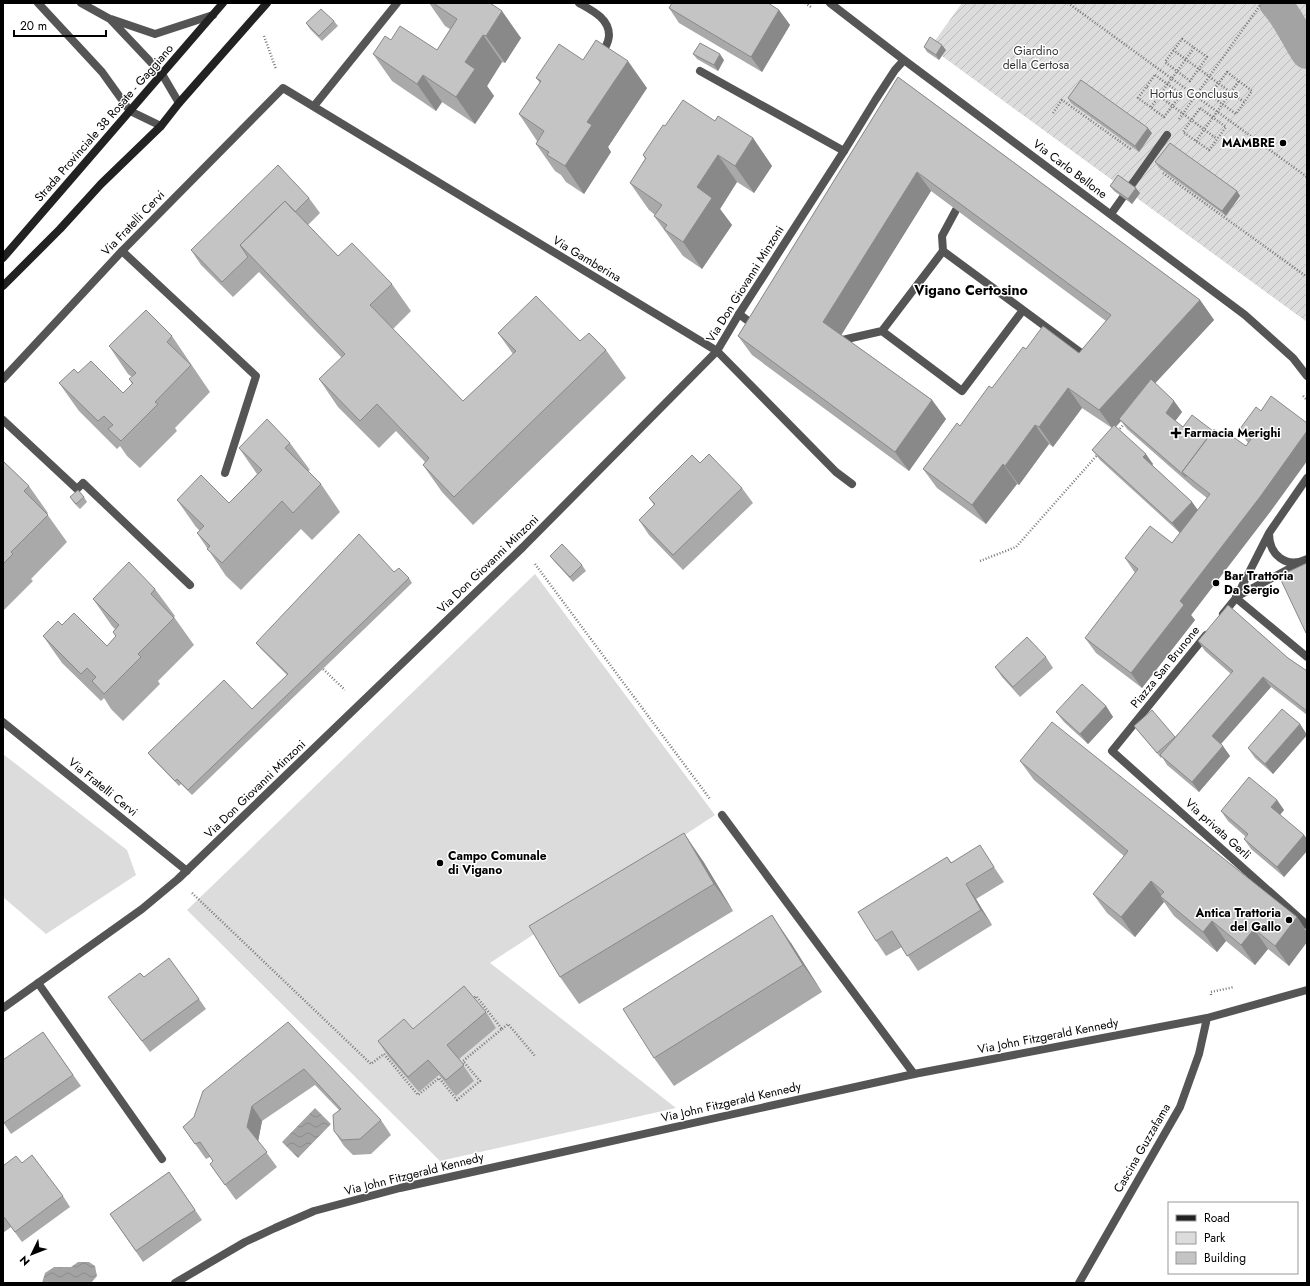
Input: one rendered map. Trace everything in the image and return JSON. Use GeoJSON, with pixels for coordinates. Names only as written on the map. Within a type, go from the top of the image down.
{"type":"FeatureCollection","features":[{"type":"Feature","properties":{"kind":"main road","name":"Strada Provinciale 38 Rosate - Gaggiano"},"geometry":{"type":"LineString","coordinates":[[3,258],[223,3]]}},
{"type":"Feature","properties":{"kind":"main road"},"geometry":{"type":"LineString","coordinates":[[3,286],[60,230],[101,184],[161,126],[179,103],[267,3]]}},
{"type":"Feature","properties":{"kind":"street"},"geometry":{"type":"LineString","coordinates":[[38,3],[102,72],[130,111],[161,126]]}},
{"type":"Feature","properties":{"kind":"street"},"geometry":{"type":"LineString","coordinates":[[81,3],[110,19],[155,34],[213,15]]}},
{"type":"Feature","properties":{"kind":"street"},"geometry":{"type":"LineString","coordinates":[[314,106],[397,3]]}},
{"type":"Feature","properties":{"kind":"street"},"geometry":{"type":"LineString","coordinates":[[579,3],[595,11],[606,24],[609,35],[606,48]]}},
{"type":"Feature","properties":{"kind":"street","name":"Via Carlo Bellone"},"geometry":{"type":"LineString","coordinates":[[830,3],[1245,315],[1293,358],[1307,376]]}},
{"type":"Feature","properties":{"kind":"street"},"geometry":{"type":"LineString","coordinates":[[110,19],[162,74],[179,103]]}},
{"type":"Feature","properties":{"kind":"street","name":"Via Don Giovanni Minzoni"},"geometry":{"type":"LineString","coordinates":[[3,1008],[142,909],[178,879],[523,547],[717,351],[739,314],[844,151],[879,101],[895,70],[904,60]]}},
{"type":"Feature","properties":{"kind":"street"},"geometry":{"type":"LineString","coordinates":[[700,71],[844,151]]}},
{"type":"Feature","properties":{"kind":"street","name":"Via Gamberina"},"geometry":{"type":"LineString","coordinates":[[283,88],[717,351],[836,472],[852,484]]}},
{"type":"Feature","properties":{"kind":"street","name":"Via Fratelli Cervi"},"geometry":{"type":"LineString","coordinates":[[3,379],[122,251],[283,88]]}},
{"type":"Feature","properties":{"kind":"street"},"geometry":{"type":"LineString","coordinates":[[1111,214],[1167,135]]}},
{"type":"Feature","properties":{"kind":"street"},"geometry":{"type":"LineString","coordinates":[[837,342],[882,332],[943,251],[942,236],[956,210]]}},
{"type":"Feature","properties":{"kind":"street"},"geometry":{"type":"LineString","coordinates":[[122,251],[256,376],[225,473]]}},
{"type":"Feature","properties":{"kind":"street"},"geometry":{"type":"LineString","coordinates":[[943,251],[1092,361]]}},
{"type":"Feature","properties":{"kind":"street"},"geometry":{"type":"LineString","coordinates":[[882,332],[962,391],[1023,310]]}},
{"type":"Feature","properties":{"kind":"street"},"geometry":{"type":"LineString","coordinates":[[739,314],[760,330]]}},
{"type":"Feature","properties":{"kind":"street"},"geometry":{"type":"LineString","coordinates":[[3,420],[77,489],[83,483],[190,585]]}},
{"type":"Feature","properties":{"kind":"street","name":"Piazza San Brunone"},"geometry":{"type":"LineString","coordinates":[[1112,751],[1236,598],[1269,533],[1307,478]]}},
{"type":"Feature","properties":{"kind":"street","name":"Piazza San Brunone"},"geometry":{"type":"LineString","coordinates":[[1269,533],[1269,542],[1272,550],[1284,561],[1292,563],[1301,562],[1307,559]]}},
{"type":"Feature","properties":{"kind":"street","name":"Piazza San Brunone"},"geometry":{"type":"LineString","coordinates":[[1236,598],[1307,559]]}},
{"type":"Feature","properties":{"kind":"street"},"geometry":{"type":"LineString","coordinates":[[1236,598],[1307,657]]}},
{"type":"Feature","properties":{"kind":"street","name":"Via Fratelli Cervi"},"geometry":{"type":"LineString","coordinates":[[3,722],[187,870]]}},
{"type":"Feature","properties":{"kind":"street","name":"Via privata Gerli"},"geometry":{"type":"LineString","coordinates":[[1112,751],[1307,925]]}},
{"type":"Feature","properties":{"kind":"street"},"geometry":{"type":"LineString","coordinates":[[722,815],[914,1074]]}},
{"type":"Feature","properties":{"kind":"street"},"geometry":{"type":"LineString","coordinates":[[38,982],[162,1159]]}},
{"type":"Feature","properties":{"kind":"street","name":"Via John Fitzgerald Kennedy"},"geometry":{"type":"LineString","coordinates":[[175,1283],[245,1242],[314,1211],[407,1186],[914,1074],[1207,1018],[1307,990]]}},
{"type":"Feature","properties":{"kind":"street","name":"Cascina Guzzafama"},"geometry":{"type":"LineString","coordinates":[[1079,1283],[1180,1107],[1200,1054],[1207,1018]]}},
{"type":"Feature","properties":{"kind":"path"},"geometry":{"type":"LineString","coordinates":[[1068,3],[1307,177]]}},
{"type":"Feature","properties":{"kind":"path"},"geometry":{"type":"LineString","coordinates":[[1167,135],[1261,4]]}},
{"type":"Feature","properties":{"kind":"path"},"geometry":{"type":"LineString","coordinates":[[264,36],[283,88]]}},
{"type":"Feature","properties":{"kind":"path"},"geometry":{"type":"LineString","coordinates":[[1182,39],[1207,58],[1190,81],[1165,62],[1173,50],[1182,39]]}},
{"type":"Feature","properties":{"kind":"path"},"geometry":{"type":"LineString","coordinates":[[1151,107],[1194,48]]}},
{"type":"Feature","properties":{"kind":"path"},"geometry":{"type":"LineString","coordinates":[[1173,50],[1244,102]]}},
{"type":"Feature","properties":{"kind":"path"},"geometry":{"type":"LineString","coordinates":[[1227,72],[1252,91],[1236,114],[1210,96],[1219,84],[1227,72]]}},
{"type":"Feature","properties":{"kind":"path"},"geometry":{"type":"LineString","coordinates":[[1155,75],[1181,94],[1164,117],[1138,98],[1146,87],[1155,75]]}},
{"type":"Feature","properties":{"kind":"path"},"geometry":{"type":"LineString","coordinates":[[1196,141],[1239,81]]}},
{"type":"Feature","properties":{"kind":"path"},"geometry":{"type":"LineString","coordinates":[[1146,87],[1217,138]]}},
{"type":"Feature","properties":{"kind":"path"},"geometry":{"type":"LineString","coordinates":[[1052,113],[1062,100],[1307,277]]}},
{"type":"Feature","properties":{"kind":"path"},"geometry":{"type":"LineString","coordinates":[[1200,108],[1226,127],[1209,150],[1183,132],[1192,120],[1200,108]]}},
{"type":"Feature","properties":{"kind":"path"},"geometry":{"type":"LineString","coordinates":[[1114,435],[1130,417]]}},
{"type":"Feature","properties":{"kind":"path"},"geometry":{"type":"LineString","coordinates":[[980,561],[1016,547],[1099,452]]}},
{"type":"Feature","properties":{"kind":"path"},"geometry":{"type":"LineString","coordinates":[[523,547],[722,815]]}},
{"type":"Feature","properties":{"kind":"path"},"geometry":{"type":"LineString","coordinates":[[315,672],[321,666],[359,705]]}},
{"type":"Feature","properties":{"kind":"path"},"geometry":{"type":"LineString","coordinates":[[178,879],[371,1064],[389,1049]]}},
{"type":"Feature","properties":{"kind":"path"},"geometry":{"type":"LineString","coordinates":[[470,1001],[476,996],[502,1028]]}},
{"type":"Feature","properties":{"kind":"path"},"geometry":{"type":"LineString","coordinates":[[384,1054],[418,1095],[439,1078],[457,1100],[480,1081],[463,1061],[508,1024],[535,1056]]}},
{"type":"Feature","properties":{"kind":"green space","name":"Giardino della Certosa"},"geometry":{"type":"Polygon","coordinates":[[[962,3],[1307,3],[1307,322],[942,56],[946,50],[934,42],[962,3]],[[1159,167],[1226,216],[1240,197],[1159,167]]]}},
{"type":"Feature","properties":{"kind":"green space","name":"Campo Comunale di Vigano"},"geometry":{"type":"Polygon","coordinates":[[[535,574],[715,815],[490,963],[676,1108],[440,1161],[187,910],[535,574]]]}},
{"type":"Feature","properties":{"kind":"green space"},"geometry":{"type":"Polygon","coordinates":[[[3,754],[127,850],[136,875],[46,934],[3,897],[3,754]]]}},
{"type":"Feature","properties":{"kind":"water"},"geometry":{"type":"Polygon","coordinates":[[[315,1108],[331,1124],[298,1158],[282,1142],[315,1108]]]}},
{"type":"Feature","properties":{"kind":"water"},"geometry":{"type":"Polygon","coordinates":[[[78,1262],[89,1262],[95,1266],[97,1276],[91,1283],[42,1283],[45,1273],[54,1267],[71,1267],[78,1262]]]}},
{"type":"Feature","properties":{"kind":"building"},"geometry":{"type":"Polygon","coordinates":[[[433,3],[490,3],[502,11],[486,36],[483,35],[465,62],[475,69],[456,97],[423,75],[417,84],[373,54],[385,36],[391,40],[400,26],[437,50],[457,19],[433,3]]]}},
{"type":"Feature","properties":{"kind":"building"},"geometry":{"type":"Polygon","coordinates":[[[672,3],[768,3],[779,10],[751,57],[669,8],[672,3]]]}},
{"type":"Feature","properties":{"kind":"building"},"geometry":{"type":"Polygon","coordinates":[[[321,9],[334,21],[319,36],[306,23],[321,9]]]}},
{"type":"Feature","properties":{"kind":"building"},"geometry":{"type":"Polygon","coordinates":[[[930,37],[942,45],[936,55],[924,47],[930,37]]]}},
{"type":"Feature","properties":{"kind":"building"},"geometry":{"type":"Polygon","coordinates":[[[596,40],[628,61],[587,122],[592,125],[565,166],[547,155],[549,152],[536,144],[544,131],[519,114],[541,81],[536,78],[559,44],[583,60],[596,40]]]}},
{"type":"Feature","properties":{"kind":"building"},"geometry":{"type":"Polygon","coordinates":[[[700,43],[720,54],[714,65],[693,54],[700,43]]]}},
{"type":"Feature","properties":{"kind":"building"},"geometry":{"type":"Polygon","coordinates":[[[898,77],[1200,300],[1099,410],[1068,388],[1039,427],[1035,425],[1005,466],[1003,464],[972,505],[923,469],[957,423],[960,426],[989,386],[992,388],[1023,347],[1026,349],[1043,326],[1079,353],[1111,315],[917,172],[823,322],[932,400],[895,452],[738,336],[898,77]]]}},
{"type":"Feature","properties":{"kind":"building"},"geometry":{"type":"Polygon","coordinates":[[[1081,80],[1148,128],[1135,146],[1068,98],[1081,80]]]}},
{"type":"Feature","properties":{"kind":"building"},"geometry":{"type":"Polygon","coordinates":[[[683,100],[715,121],[718,116],[753,138],[735,166],[718,155],[697,187],[712,198],[683,242],[664,229],[667,225],[654,216],[662,205],[630,183],[646,158],[643,155],[663,125],[665,126],[683,100]]]}},
{"type":"Feature","properties":{"kind":"building"},"geometry":{"type":"Polygon","coordinates":[[[1170,143],[1237,191],[1222,211],[1155,162],[1170,143]]]}},
{"type":"Feature","properties":{"kind":"building"},"geometry":{"type":"Polygon","coordinates":[[[278,165],[309,198],[295,212],[285,201],[240,245],[248,257],[222,282],[191,250],[278,165]]]}},
{"type":"Feature","properties":{"kind":"building"},"geometry":{"type":"Polygon","coordinates":[[[1118,175],[1136,188],[1128,199],[1110,186],[1118,175]]]}},
{"type":"Feature","properties":{"kind":"building"},"geometry":{"type":"Polygon","coordinates":[[[285,201],[338,256],[352,243],[392,284],[370,305],[463,401],[516,351],[498,333],[536,296],[580,341],[589,333],[606,350],[454,497],[423,465],[429,458],[377,404],[360,421],[319,379],[345,354],[240,245],[285,201]]]}},
{"type":"Feature","properties":{"kind":"building"},"geometry":{"type":"Polygon","coordinates":[[[146,310],[172,336],[167,342],[191,365],[155,402],[158,404],[121,441],[108,429],[113,425],[104,416],[98,421],[59,383],[74,369],[78,373],[91,361],[123,393],[133,383],[129,379],[136,373],[109,346],[146,310]]]}},
{"type":"Feature","properties":{"kind":"building"},"geometry":{"type":"Polygon","coordinates":[[[1151,379],[1174,401],[1166,413],[1183,427],[1192,415],[1213,431],[1182,472],[1186,477],[1119,419],[1151,379]]]}},
{"type":"Feature","properties":{"kind":"building"},"geometry":{"type":"Polygon","coordinates":[[[1271,396],[1307,423],[1307,431],[1260,497],[1180,601],[1184,605],[1131,673],[1085,638],[1138,569],[1125,558],[1150,526],[1172,543],[1210,494],[1182,472],[1214,429],[1226,438],[1229,434],[1246,446],[1251,439],[1239,430],[1256,407],[1261,411],[1271,396]]]}},
{"type":"Feature","properties":{"kind":"building"},"geometry":{"type":"Polygon","coordinates":[[[267,419],[290,443],[285,448],[321,484],[293,513],[282,501],[222,563],[207,549],[210,546],[197,533],[204,526],[177,500],[201,475],[229,503],[262,470],[239,448],[267,419]]]}},
{"type":"Feature","properties":{"kind":"building"},"geometry":{"type":"Polygon","coordinates":[[[1114,425],[1146,454],[1143,457],[1192,502],[1172,523],[1092,450],[1114,425]]]}},
{"type":"Feature","properties":{"kind":"building"},"geometry":{"type":"Polygon","coordinates":[[[709,454],[742,488],[673,555],[639,520],[655,504],[649,498],[692,455],[700,463],[709,454]]]}},
{"type":"Feature","properties":{"kind":"building"},"geometry":{"type":"Polygon","coordinates":[[[3,461],[29,486],[24,491],[48,515],[11,552],[13,554],[3,564],[3,461]]]}},
{"type":"Feature","properties":{"kind":"building"},"geometry":{"type":"Polygon","coordinates":[[[78,490],[84,497],[76,504],[70,497],[78,490]]]}},
{"type":"Feature","properties":{"kind":"building"},"geometry":{"type":"Polygon","coordinates":[[[359,534],[394,572],[399,568],[409,578],[188,790],[177,779],[175,781],[148,753],[224,680],[252,709],[288,674],[256,643],[359,534]]]}},
{"type":"Feature","properties":{"kind":"building"},"geometry":{"type":"Polygon","coordinates":[[[562,544],[582,565],[570,577],[550,556],[562,544]]]}},
{"type":"Feature","properties":{"kind":"building"},"geometry":{"type":"Polygon","coordinates":[[[129,562],[155,589],[151,594],[174,618],[138,654],[141,657],[104,694],[92,681],[96,677],[87,668],[81,674],[43,636],[58,621],[62,625],[74,613],[107,646],[116,636],[113,632],[119,625],[93,599],[129,562]]]}},
{"type":"Feature","properties":{"kind":"building"},"geometry":{"type":"Polygon","coordinates":[[[1307,563],[1307,633],[1306,633],[1279,576],[1307,563]]]}},
{"type":"Feature","properties":{"kind":"building"},"geometry":{"type":"Polygon","coordinates":[[[1228,605],[1288,658],[1307,671],[1307,711],[1263,677],[1212,736],[1223,746],[1192,782],[1160,755],[1233,671],[1198,641],[1228,605]]]}},
{"type":"Feature","properties":{"kind":"building"},"geometry":{"type":"Polygon","coordinates":[[[1027,637],[1046,657],[1013,687],[995,667],[1027,637]]]}},
{"type":"Feature","properties":{"kind":"building"},"geometry":{"type":"Polygon","coordinates":[[[1082,684],[1106,706],[1080,734],[1056,712],[1082,684]]]}},
{"type":"Feature","properties":{"kind":"building"},"geometry":{"type":"Polygon","coordinates":[[[1282,709],[1300,724],[1265,764],[1248,748],[1282,709]]]}},
{"type":"Feature","properties":{"kind":"building"},"geometry":{"type":"Polygon","coordinates":[[[1152,710],[1175,737],[1157,753],[1134,726],[1152,710]]]}},
{"type":"Feature","properties":{"kind":"building"},"geometry":{"type":"Polygon","coordinates":[[[1052,722],[1297,917],[1275,946],[1254,929],[1241,945],[1212,921],[1203,932],[1160,896],[1164,892],[1151,881],[1121,917],[1093,894],[1128,851],[1020,761],[1052,722]]]}},
{"type":"Feature","properties":{"kind":"building"},"geometry":{"type":"Polygon","coordinates":[[[1249,777],[1277,800],[1271,807],[1304,835],[1277,867],[1244,839],[1248,834],[1221,811],[1249,777]]]}},
{"type":"Feature","properties":{"kind":"building"},"geometry":{"type":"Polygon","coordinates":[[[684,833],[714,884],[560,977],[529,926],[684,833]]]}},
{"type":"Feature","properties":{"kind":"building"},"geometry":{"type":"Polygon","coordinates":[[[980,845],[994,867],[966,884],[981,910],[907,956],[892,931],[876,941],[858,912],[947,857],[951,863],[980,845]]]}},
{"type":"Feature","properties":{"kind":"building"},"geometry":{"type":"Polygon","coordinates":[[[772,915],[803,965],[654,1058],[623,1009],[772,915]]]}},
{"type":"Feature","properties":{"kind":"building"},"geometry":{"type":"Polygon","coordinates":[[[169,958],[199,999],[142,1041],[108,997],[140,973],[144,977],[169,958]]]}},
{"type":"Feature","properties":{"kind":"building"},"geometry":{"type":"Polygon","coordinates":[[[464,986],[486,1012],[447,1045],[464,1065],[446,1080],[428,1060],[408,1077],[378,1041],[404,1019],[413,1029],[464,986]]]}},
{"type":"Feature","properties":{"kind":"building"},"geometry":{"type":"Polygon","coordinates":[[[288,1022],[381,1120],[360,1139],[342,1140],[334,1131],[333,1115],[341,1109],[304,1069],[252,1106],[247,1127],[267,1152],[225,1185],[210,1164],[213,1161],[200,1142],[195,1144],[183,1127],[194,1117],[203,1091],[288,1022]]]}},
{"type":"Feature","properties":{"kind":"building"},"geometry":{"type":"Polygon","coordinates":[[[43,1032],[73,1075],[4,1123],[3,1060],[43,1032]]]}},
{"type":"Feature","properties":{"kind":"building"},"geometry":{"type":"Polygon","coordinates":[[[32,1155],[63,1196],[15,1232],[4,1217],[3,1218],[3,1166],[16,1156],[22,1163],[32,1155]]]}},
{"type":"Feature","properties":{"kind":"building"},"geometry":{"type":"Polygon","coordinates":[[[169,1172],[195,1210],[136,1251],[110,1214],[169,1172]]]}},
{"type":"Feature","properties":{"kind":"waterway"},"geometry":{"type":"LineString","coordinates":[[1275,3],[1307,53]]}},
{"type":"Feature","properties":{"kind":"place","name":"MAMBRE"},"geometry":{"type":"Point","coordinates":[1283,143]}},
{"type":"Feature","properties":{"kind":"place","name":"Farmacia Merighi"},"geometry":{"type":"Point","coordinates":[1176,433]}},
{"type":"Feature","properties":{"kind":"place","name":"Bar Trattoria Da Sergio"},"geometry":{"type":"Point","coordinates":[1216,583]}},
{"type":"Feature","properties":{"kind":"place","name":"Campo Comunale di Vigano"},"geometry":{"type":"Point","coordinates":[440,863]}},
{"type":"Feature","properties":{"kind":"place","name":"Antica Trattoria del Gallo"},"geometry":{"type":"Point","coordinates":[1289,920]}},
{"type":"Feature","properties":{"kind":"district","name":"Vigano Certosino"},"geometry":{"type":"Point","coordinates":[971,290]}},
{"type":"Feature","properties":{"kind":"park label","name":"Hortus Conclusus"},"geometry":{"type":"Point","coordinates":[1194,94]}}]}
